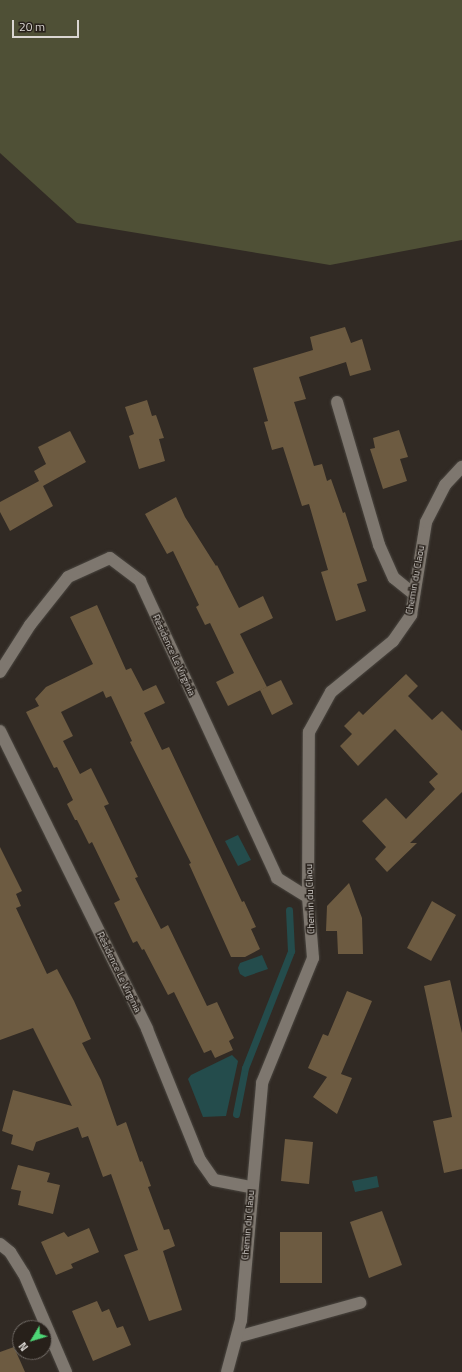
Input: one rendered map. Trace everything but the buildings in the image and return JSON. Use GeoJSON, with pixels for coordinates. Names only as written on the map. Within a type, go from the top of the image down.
{"type":"FeatureCollection","features":[{"type":"Feature","properties":{"kind":"street"},"geometry":{"type":"LineString","coordinates":[[337,402],[379,545],[394,578],[414,594]]}},
{"type":"Feature","properties":{"kind":"street","name":"Chemin du Claou"},"geometry":{"type":"LineString","coordinates":[[227,1372],[240,1320],[262,1083],[313,958],[308,897],[309,732],[332,692],[393,641],[411,615],[426,522],[445,485],[462,467]]}},
{"type":"Feature","properties":{"kind":"street","name":"Résidence Le Virginia"},"geometry":{"type":"LineString","coordinates":[[0,672],[30,625],[68,577],[110,558],[140,581],[277,878],[308,897]]}},
{"type":"Feature","properties":{"kind":"street","name":"Résidence Le Virginia"},"geometry":{"type":"LineString","coordinates":[[0,731],[147,1029],[200,1160],[214,1180],[252,1187]]}},
{"type":"Feature","properties":{"kind":"street"},"geometry":{"type":"LineString","coordinates":[[0,1244],[10,1252],[24,1274],[66,1372]]}},
{"type":"Feature","properties":{"kind":"street"},"geometry":{"type":"LineString","coordinates":[[237,1336],[360,1303]]}},
{"type":"Feature","properties":{"kind":"green space"},"geometry":{"type":"Polygon","coordinates":[[[0,0],[462,0],[462,240],[330,265],[77,223],[0,153],[0,0]]]}},
{"type":"Feature","properties":{"kind":"water"},"geometry":{"type":"Polygon","coordinates":[[[238,835],[251,860],[238,866],[225,841],[238,835]]]}},
{"type":"Feature","properties":{"kind":"water"},"geometry":{"type":"Polygon","coordinates":[[[262,955],[268,969],[245,977],[240,974],[238,968],[240,963],[262,955]]]}},
{"type":"Feature","properties":{"kind":"water"},"geometry":{"type":"Polygon","coordinates":[[[232,1055],[238,1061],[226,1116],[203,1117],[188,1079],[191,1075],[232,1055]]]}},
{"type":"Feature","properties":{"kind":"water"},"geometry":{"type":"Polygon","coordinates":[[[377,1176],[379,1187],[355,1192],[352,1181],[377,1176]]]}},
{"type":"Feature","properties":{"kind":"waterway"},"geometry":{"type":"LineString","coordinates":[[236,1114],[245,1068],[291,951],[289,910]]}}]}
